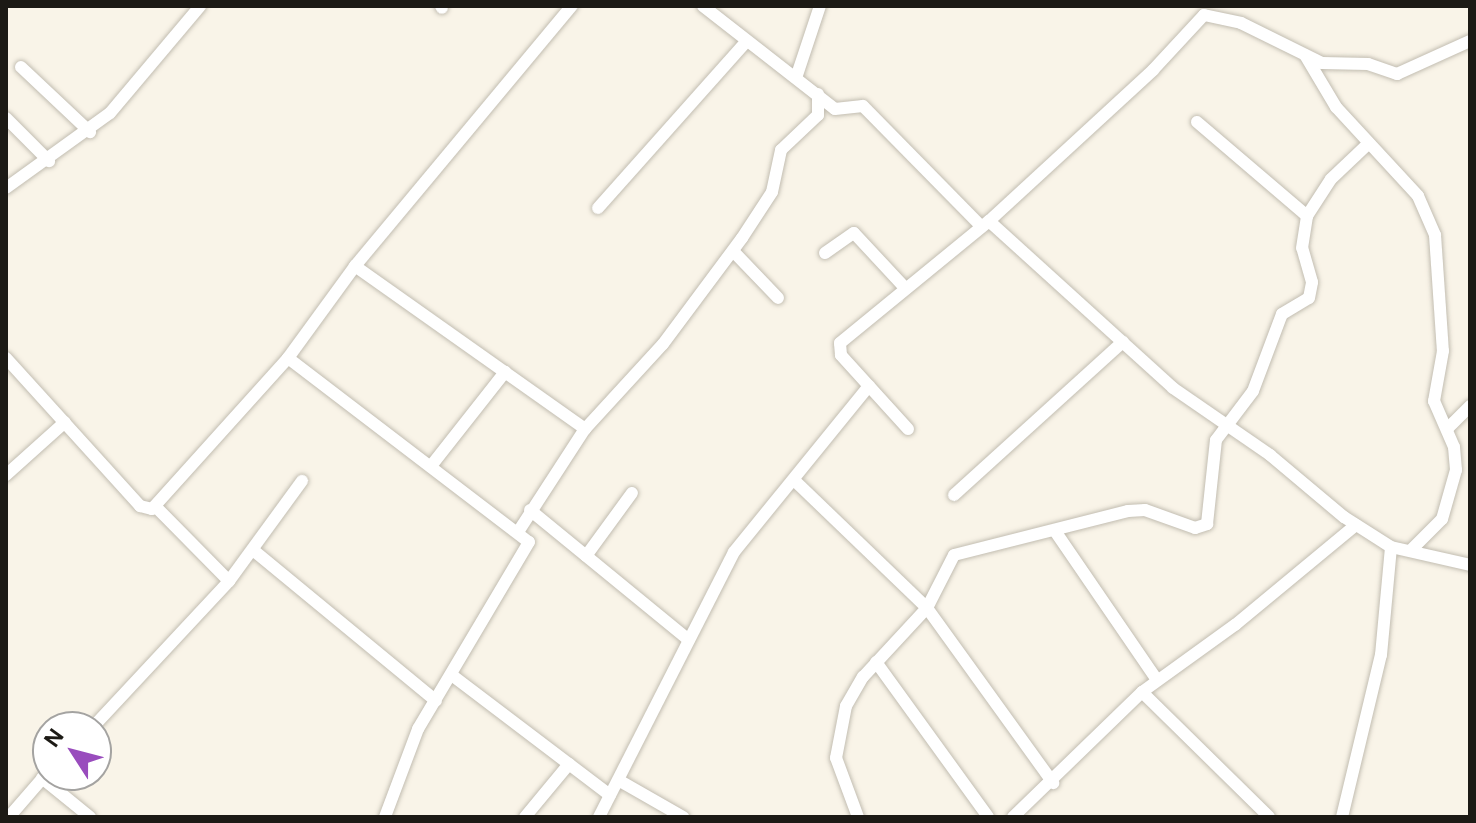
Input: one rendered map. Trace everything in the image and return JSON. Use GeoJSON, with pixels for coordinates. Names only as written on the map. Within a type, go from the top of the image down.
{"type":"FeatureCollection","features":[{"type":"Feature","properties":{"kind":"street"},"geometry":{"type":"LineString","coordinates":[[6,188],[90,132],[200,6]]}},
{"type":"Feature","properties":{"kind":"street"},"geometry":{"type":"LineString","coordinates":[[155,506],[288,358],[355,266],[572,6]]}},
{"type":"Feature","properties":{"kind":"street"},"geometry":{"type":"LineString","coordinates":[[703,6],[745,43],[837,110],[855,103],[863,106],[985,223],[1123,342],[1225,426],[1356,525],[1391,547],[1412,549],[1470,565]]}},
{"type":"Feature","properties":{"kind":"street"},"geometry":{"type":"LineString","coordinates":[[796,78],[820,6]]}},
{"type":"Feature","properties":{"kind":"street"},"geometry":{"type":"LineString","coordinates":[[908,429],[839,353],[839,345],[985,223],[1153,70],[1204,15],[1241,23],[1322,63],[1368,64],[1397,74],[1470,41]]}},
{"type":"Feature","properties":{"kind":"street"},"geometry":{"type":"LineString","coordinates":[[598,208],[745,43]]}},
{"type":"Feature","properties":{"kind":"street"},"geometry":{"type":"LineString","coordinates":[[1305,55],[1330,100],[1418,196],[1435,235],[1443,351],[1434,401],[1456,460],[1454,489],[1435,532],[1412,549]]}},
{"type":"Feature","properties":{"kind":"street"},"geometry":{"type":"LineString","coordinates":[[21,67],[90,132]]}},
{"type":"Feature","properties":{"kind":"street"},"geometry":{"type":"LineString","coordinates":[[518,532],[585,429],[663,344],[733,251],[772,192],[783,146],[818,115],[818,94]]}},
{"type":"Feature","properties":{"kind":"street"},"geometry":{"type":"LineString","coordinates":[[6,118],[49,161]]}},
{"type":"Feature","properties":{"kind":"street"},"geometry":{"type":"LineString","coordinates":[[1197,122],[1307,216]]}},
{"type":"Feature","properties":{"kind":"street"},"geometry":{"type":"LineString","coordinates":[[858,817],[839,778],[837,738],[851,695],[876,662],[927,608],[957,553],[1138,510],[1204,527],[1210,515],[1212,451],[1225,426],[1253,391],[1282,314],[1309,298],[1312,282],[1302,248],[1307,216],[1331,179],[1369,143]]}},
{"type":"Feature","properties":{"kind":"street"},"geometry":{"type":"LineString","coordinates":[[825,253],[854,233],[906,289]]}},
{"type":"Feature","properties":{"kind":"street"},"geometry":{"type":"LineString","coordinates":[[733,251],[778,298]]}},
{"type":"Feature","properties":{"kind":"street"},"geometry":{"type":"LineString","coordinates":[[355,266],[585,429]]}},
{"type":"Feature","properties":{"kind":"street"},"geometry":{"type":"LineString","coordinates":[[954,495],[1123,342]]}},
{"type":"Feature","properties":{"kind":"street"},"geometry":{"type":"LineString","coordinates":[[6,358],[140,506],[155,506],[229,581]]}},
{"type":"Feature","properties":{"kind":"street"},"geometry":{"type":"LineString","coordinates":[[288,358],[528,540],[528,549],[415,736],[385,817]]}},
{"type":"Feature","properties":{"kind":"street"},"geometry":{"type":"LineString","coordinates":[[431,466],[505,372]]}},
{"type":"Feature","properties":{"kind":"street"},"geometry":{"type":"LineString","coordinates":[[599,817],[743,539],[869,386]]}},
{"type":"Feature","properties":{"kind":"street"},"geometry":{"type":"LineString","coordinates":[[1447,429],[1470,406]]}},
{"type":"Feature","properties":{"kind":"street"},"geometry":{"type":"LineString","coordinates":[[6,475],[65,422]]}},
{"type":"Feature","properties":{"kind":"street"},"geometry":{"type":"LineString","coordinates":[[794,480],[927,608],[1053,783]]}},
{"type":"Feature","properties":{"kind":"street"},"geometry":{"type":"LineString","coordinates":[[108,711],[229,581],[302,481]]}},
{"type":"Feature","properties":{"kind":"street"},"geometry":{"type":"LineString","coordinates":[[586,556],[632,493]]}},
{"type":"Feature","properties":{"kind":"street"},"geometry":{"type":"LineString","coordinates":[[530,510],[689,640]]}},
{"type":"Feature","properties":{"kind":"street"},"geometry":{"type":"LineString","coordinates":[[1013,817],[1053,783],[1142,692],[1235,625],[1356,525]]}},
{"type":"Feature","properties":{"kind":"street"},"geometry":{"type":"LineString","coordinates":[[1055,531],[1157,680]]}},
{"type":"Feature","properties":{"kind":"street"},"geometry":{"type":"LineString","coordinates":[[1342,817],[1381,655],[1391,547]]}},
{"type":"Feature","properties":{"kind":"street"},"geometry":{"type":"LineString","coordinates":[[253,550],[436,701]]}},
{"type":"Feature","properties":{"kind":"street"},"geometry":{"type":"LineString","coordinates":[[876,662],[988,817]]}},
{"type":"Feature","properties":{"kind":"street"},"geometry":{"type":"LineString","coordinates":[[453,676],[610,795]]}},
{"type":"Feature","properties":{"kind":"street"},"geometry":{"type":"LineString","coordinates":[[1142,692],[1269,817]]}},
{"type":"Feature","properties":{"kind":"street"},"geometry":{"type":"LineString","coordinates":[[525,817],[569,764]]}},
{"type":"Feature","properties":{"kind":"street"},"geometry":{"type":"LineString","coordinates":[[620,781],[683,817]]}},
{"type":"Feature","properties":{"kind":"street"},"geometry":{"type":"LineString","coordinates":[[9,817],[32,790]]}},
{"type":"Feature","properties":{"kind":"street"},"geometry":{"type":"LineString","coordinates":[[62,791],[90,817]]}}]}
